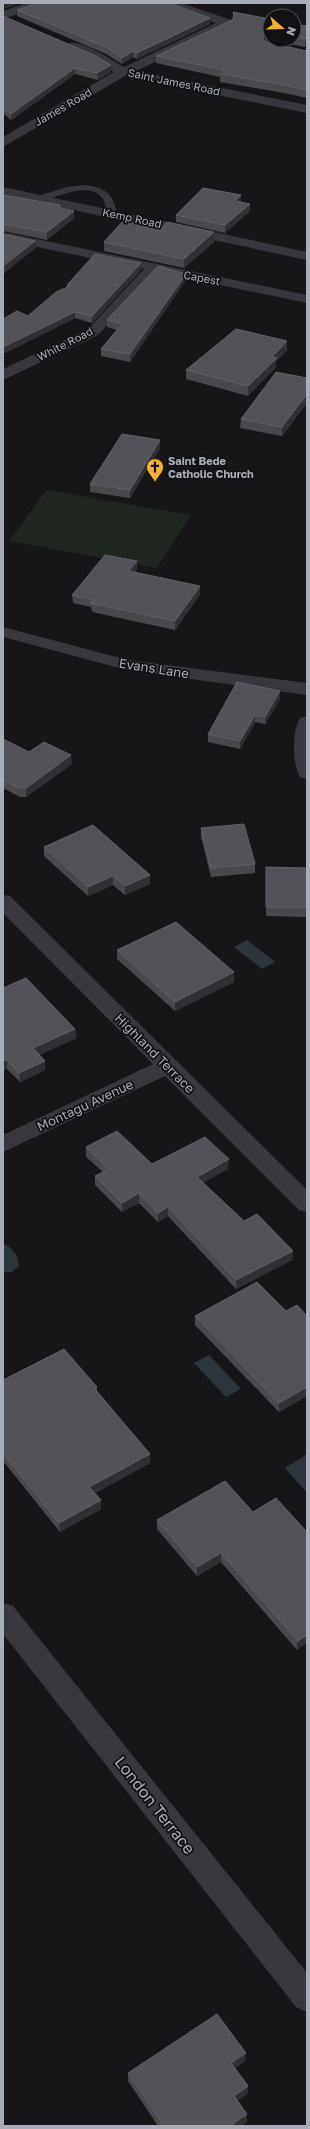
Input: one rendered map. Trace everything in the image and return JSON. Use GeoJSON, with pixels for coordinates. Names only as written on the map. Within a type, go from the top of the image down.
{"type":"FeatureCollection","features":[{"type":"Feature","properties":{"kind":"street"},"geometry":{"type":"LineString","coordinates":[[3,16],[37,3]]}},
{"type":"Feature","properties":{"kind":"street","name":"James Road"},"geometry":{"type":"LineString","coordinates":[[3,144],[123,72],[227,23],[169,3]]}},
{"type":"Feature","properties":{"kind":"street"},"geometry":{"type":"LineString","coordinates":[[3,16],[17,22]]}},
{"type":"Feature","properties":{"kind":"street","name":"Saint James Road"},"geometry":{"type":"LineString","coordinates":[[57,40],[101,58],[123,72],[307,109]]}},
{"type":"Feature","properties":{"kind":"street"},"geometry":{"type":"LineString","coordinates":[[3,129],[20,133]]}},
{"type":"Feature","properties":{"kind":"street","name":"Kemp Road"},"geometry":{"type":"LineString","coordinates":[[3,191],[42,198],[307,256]]}},
{"type":"Feature","properties":{"kind":"street","name":"Capest"},"geometry":{"type":"LineString","coordinates":[[3,236],[307,299]]}},
{"type":"Feature","properties":{"kind":"street","name":"White Road"},"geometry":{"type":"LineString","coordinates":[[3,375],[93,332],[153,268]]}},
{"type":"Feature","properties":{"kind":"street","name":"Evans Lane"},"geometry":{"type":"LineString","coordinates":[[3,632],[127,665],[307,689]]}},
{"type":"Feature","properties":{"kind":"street"},"geometry":{"type":"LineString","coordinates":[[307,722],[303,750],[307,773]]}},
{"type":"Feature","properties":{"kind":"street","name":"Highland Terrace"},"geometry":{"type":"LineString","coordinates":[[3,901],[307,1204]]}},
{"type":"Feature","properties":{"kind":"street","name":"Montagu Avenue"},"geometry":{"type":"LineString","coordinates":[[3,1144],[167,1066]]}},
{"type":"Feature","properties":{"kind":"street","name":"London Terrace"},"geometry":{"type":"LineString","coordinates":[[3,1614],[307,1997]]}},
{"type":"Feature","properties":{"kind":"lane"},"geometry":{"type":"LineString","coordinates":[[42,198],[65,190],[84,188],[96,190],[108,199],[112,214]]}},
{"type":"Feature","properties":{"kind":"shaded area"},"geometry":{"type":"Polygon","coordinates":[[[46,490],[191,515],[157,568],[9,541],[46,490]]]}},
{"type":"Feature","properties":{"kind":"shaded area"},"geometry":{"type":"Polygon","coordinates":[[[247,940],[275,962],[262,969],[234,947],[247,940]]]}},
{"type":"Feature","properties":{"kind":"shaded area"},"geometry":{"type":"Polygon","coordinates":[[[3,1243],[12,1249],[17,1258],[19,1266],[12,1272],[3,1272],[3,1243]]]}},
{"type":"Feature","properties":{"kind":"shaded area"},"geometry":{"type":"Polygon","coordinates":[[[209,1355],[241,1389],[226,1397],[194,1363],[209,1355]]]}},
{"type":"Feature","properties":{"kind":"shaded area"},"geometry":{"type":"Polygon","coordinates":[[[307,1454],[307,1493],[285,1468],[307,1454]]]}},
{"type":"Feature","properties":{"kind":"building"},"geometry":{"type":"Polygon","coordinates":[[[37,3],[169,3],[210,18],[137,53],[133,51],[122,58],[106,47],[17,10],[37,3]]]}},
{"type":"Feature","properties":{"kind":"building"},"geometry":{"type":"Polygon","coordinates":[[[233,12],[262,17],[262,48],[293,48],[307,51],[307,90],[221,74],[225,70],[156,56],[232,20],[234,16],[233,12]]]}},
{"type":"Feature","properties":{"kind":"building"},"geometry":{"type":"Polygon","coordinates":[[[3,16],[96,56],[111,65],[97,73],[75,68],[11,114],[3,107],[3,16]]]}},
{"type":"Feature","properties":{"kind":"building"},"geometry":{"type":"Polygon","coordinates":[[[302,25],[307,26],[307,38],[302,38],[302,25]]]}},
{"type":"Feature","properties":{"kind":"building"},"geometry":{"type":"Polygon","coordinates":[[[203,188],[241,195],[235,201],[250,204],[225,225],[176,215],[203,188]]]}},
{"type":"Feature","properties":{"kind":"building"},"geometry":{"type":"Polygon","coordinates":[[[3,195],[60,205],[58,207],[74,211],[47,232],[3,224],[3,195]]]}},
{"type":"Feature","properties":{"kind":"building"},"geometry":{"type":"Polygon","coordinates":[[[123,221],[160,230],[167,222],[214,232],[184,259],[104,242],[123,221]]]}},
{"type":"Feature","properties":{"kind":"building"},"geometry":{"type":"Polygon","coordinates":[[[3,234],[35,241],[3,266],[3,234]]]}},
{"type":"Feature","properties":{"kind":"building"},"geometry":{"type":"Polygon","coordinates":[[[95,254],[141,263],[92,316],[75,312],[3,347],[3,319],[17,311],[28,316],[56,292],[70,286],[67,285],[95,254]]]}},
{"type":"Feature","properties":{"kind":"building"},"geometry":{"type":"Polygon","coordinates":[[[158,266],[186,274],[130,354],[101,349],[122,324],[107,320],[158,266]]]}},
{"type":"Feature","properties":{"kind":"building"},"geometry":{"type":"Polygon","coordinates":[[[236,329],[287,341],[272,357],[277,358],[248,386],[186,370],[236,329]]]}},
{"type":"Feature","properties":{"kind":"building"},"geometry":{"type":"Polygon","coordinates":[[[276,372],[307,378],[307,394],[282,427],[241,419],[276,372]]]}},
{"type":"Feature","properties":{"kind":"building"},"geometry":{"type":"Polygon","coordinates":[[[122,434],[160,440],[130,490],[90,484],[122,434]]]}},
{"type":"Feature","properties":{"kind":"building"},"geometry":{"type":"Polygon","coordinates":[[[105,555],[137,561],[129,571],[200,586],[175,621],[91,603],[94,600],[72,595],[105,555]]]}},
{"type":"Feature","properties":{"kind":"building"},"geometry":{"type":"Polygon","coordinates":[[[237,682],[280,691],[265,717],[255,715],[240,741],[208,734],[237,682]]]}},
{"type":"Feature","properties":{"kind":"building"},"geometry":{"type":"Polygon","coordinates":[[[3,739],[29,752],[44,742],[71,755],[26,788],[19,788],[3,780],[3,739]]]}},
{"type":"Feature","properties":{"kind":"building"},"geometry":{"type":"Polygon","coordinates":[[[244,824],[255,864],[211,868],[201,828],[244,824]]]}},
{"type":"Feature","properties":{"kind":"building"},"geometry":{"type":"Polygon","coordinates":[[[93,825],[150,875],[125,886],[113,876],[88,887],[44,847],[93,825]]]}},
{"type":"Feature","properties":{"kind":"building"},"geometry":{"type":"Polygon","coordinates":[[[266,867],[307,868],[307,907],[266,907],[266,867]]]}},
{"type":"Feature","properties":{"kind":"building"},"geometry":{"type":"Polygon","coordinates":[[[176,922],[234,972],[175,1002],[117,950],[176,922]]]}},
{"type":"Feature","properties":{"kind":"building"},"geometry":{"type":"Polygon","coordinates":[[[26,978],[75,1029],[33,1048],[45,1061],[19,1073],[7,1060],[3,1061],[3,1025],[6,1024],[3,1020],[3,988],[26,978]]]}},
{"type":"Feature","properties":{"kind":"building"},"geometry":{"type":"Polygon","coordinates":[[[117,1131],[152,1164],[205,1137],[229,1159],[197,1177],[244,1221],[257,1214],[293,1251],[236,1280],[168,1207],[158,1213],[139,1193],[122,1203],[95,1176],[109,1169],[86,1147],[117,1131]]]}},
{"type":"Feature","properties":{"kind":"building"},"geometry":{"type":"Polygon","coordinates":[[[257,1282],[286,1311],[297,1305],[307,1316],[307,1387],[279,1403],[195,1316],[257,1282]]]}},
{"type":"Feature","properties":{"kind":"building"},"geometry":{"type":"Polygon","coordinates":[[[64,1349],[97,1387],[95,1389],[150,1454],[89,1487],[101,1500],[59,1523],[3,1453],[3,1380],[64,1349]]]}},
{"type":"Feature","properties":{"kind":"building"},"geometry":{"type":"Polygon","coordinates":[[[225,1481],[253,1512],[276,1498],[307,1532],[307,1635],[298,1641],[221,1553],[197,1567],[157,1520],[225,1481]]]}},
{"type":"Feature","properties":{"kind":"building"},"geometry":{"type":"Polygon","coordinates":[[[217,2014],[246,2053],[231,2063],[248,2086],[234,2096],[247,2114],[230,2126],[164,2126],[128,2073],[217,2014]]]}},
{"type":"Feature","properties":{"kind":"place","name":"Saint Bede Catholic Church"},"geometry":{"type":"Point","coordinates":[155,482]}}]}
